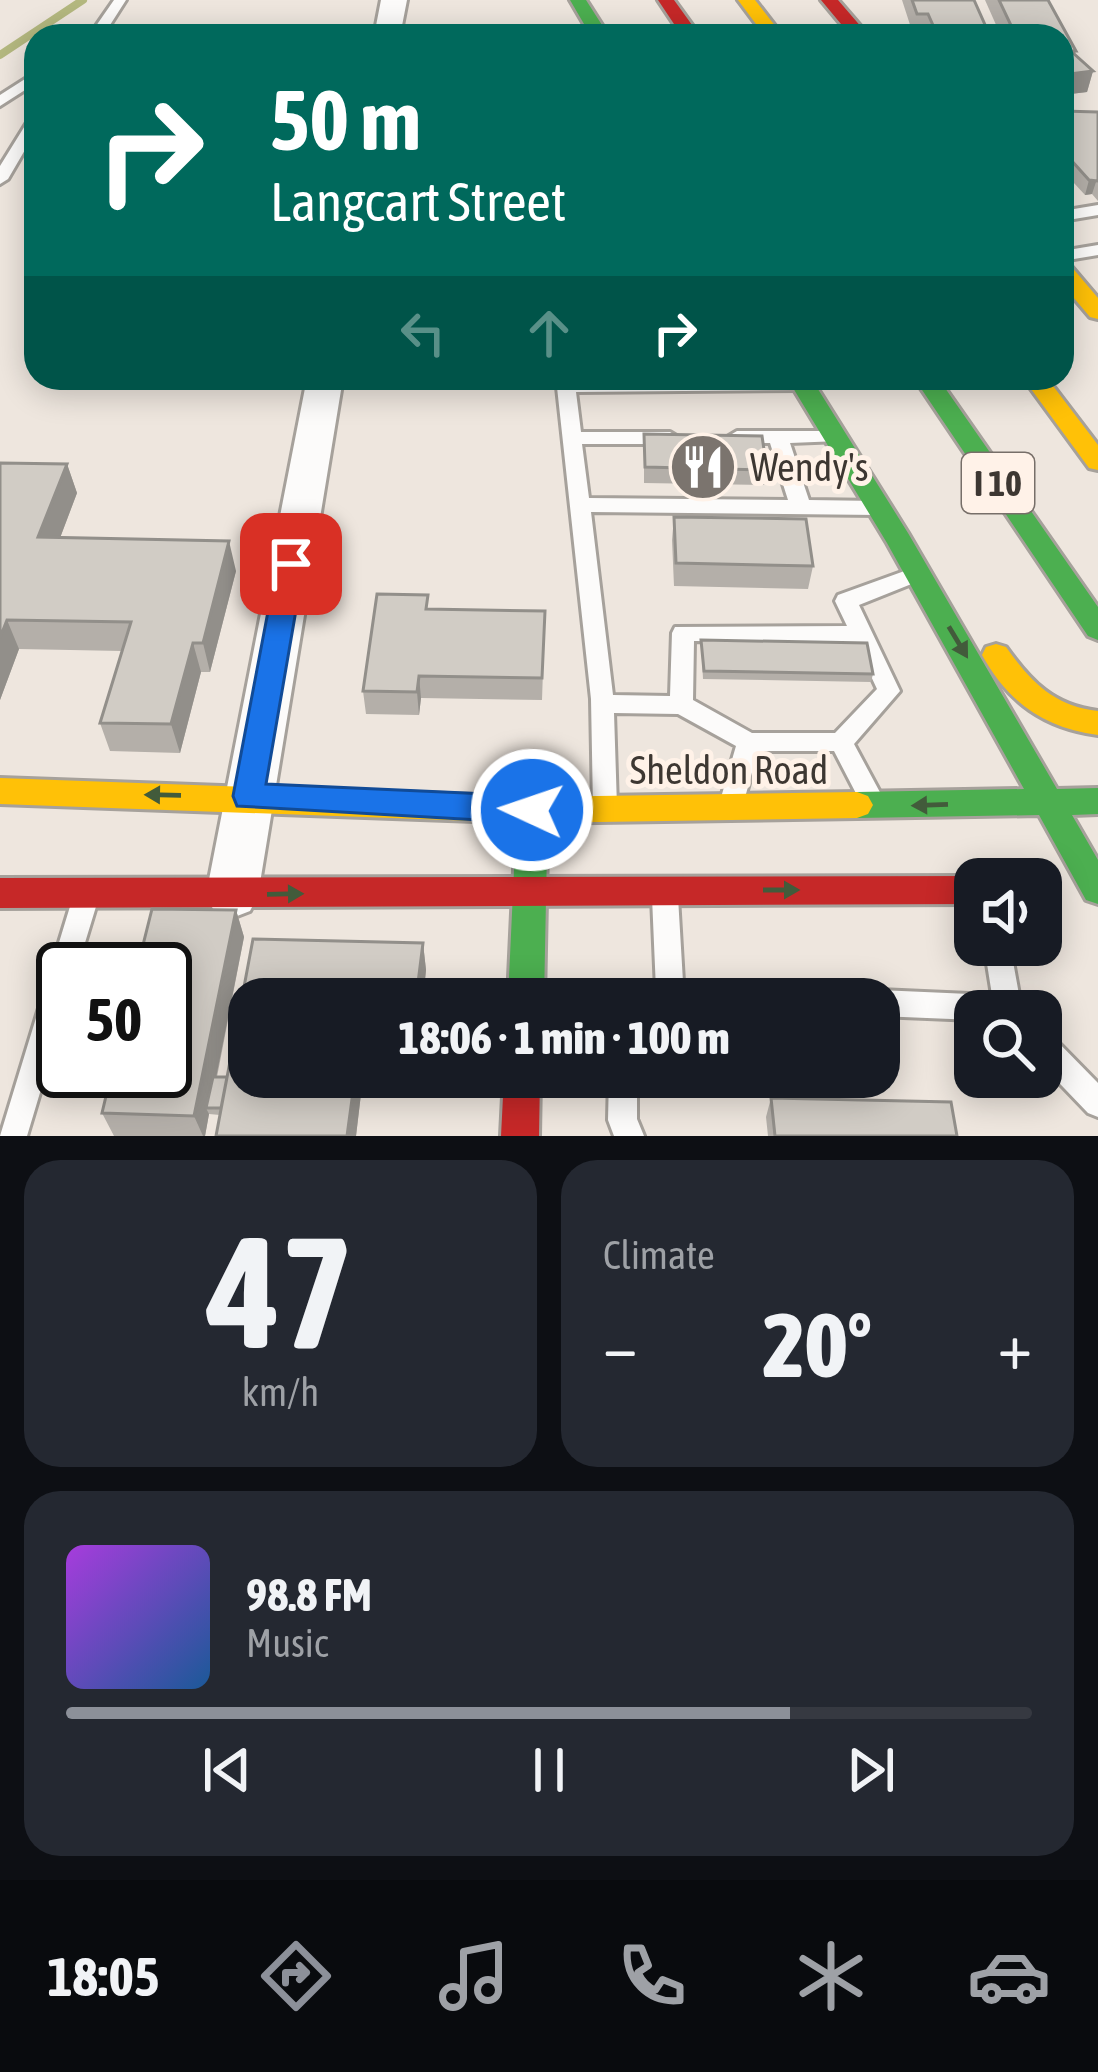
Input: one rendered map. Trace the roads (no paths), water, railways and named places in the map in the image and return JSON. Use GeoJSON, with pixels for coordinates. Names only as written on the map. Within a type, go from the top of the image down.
{"type":"FeatureCollection","features":[{"type":"Feature","properties":{"kind":"main road"},"geometry":{"type":"LineString","coordinates":[[746,0],[765,24]]}},
{"type":"Feature","properties":{"kind":"main road"},"geometry":{"type":"LineString","coordinates":[[829,0],[850,24]]}},
{"type":"Feature","properties":{"kind":"main road"},"geometry":{"type":"LineString","coordinates":[[1074,284],[1098,311]]}},
{"type":"Feature","properties":{"kind":"main road"},"geometry":{"type":"LineString","coordinates":[[806,390],[899,540],[1098,891],[1062,891]]}},
{"type":"Feature","properties":{"kind":"main road","name":"I 10"},"geometry":{"type":"LineString","coordinates":[[934,390],[1098,629]]}},
{"type":"Feature","properties":{"kind":"main road","name":"I 10"},"geometry":{"type":"LineString","coordinates":[[1044,390],[1098,462]]}},
{"type":"Feature","properties":{"kind":"main road"},"geometry":{"type":"LineString","coordinates":[[899,540],[932,552],[1025,699],[1058,717],[1098,723]]}},
{"type":"Feature","properties":{"kind":"main road","name":"Sheldon Road"},"geometry":{"type":"LineString","coordinates":[[0,791],[248,796],[532,810],[1098,802]]}},
{"type":"Feature","properties":{"kind":"main road"},"geometry":{"type":"LineString","coordinates":[[527,978],[532,810]]}},
{"type":"Feature","properties":{"kind":"main road"},"geometry":{"type":"LineString","coordinates":[[0,892],[954,890]]}},
{"type":"Feature","properties":{"kind":"main road"},"geometry":{"type":"LineString","coordinates":[[520,1136],[521,1098]]}},
{"type":"Feature","properties":{"kind":"street"},"geometry":{"type":"LineString","coordinates":[[232,895],[323,390]]}},
{"type":"Feature","properties":{"kind":"lane"},"geometry":{"type":"LineString","coordinates":[[0,179],[24,139]]}},
{"type":"Feature","properties":{"kind":"lane"},"geometry":{"type":"LineString","coordinates":[[566,390],[602,704],[605,809]]}},
{"type":"Feature","properties":{"kind":"lane"},"geometry":{"type":"LineString","coordinates":[[778,437],[807,508]]}},
{"type":"Feature","properties":{"kind":"lane"},"geometry":{"type":"LineString","coordinates":[[709,438],[832,437]]}},
{"type":"Feature","properties":{"kind":"lane"},"geometry":{"type":"LineString","coordinates":[[572,439],[686,438]]}},
{"type":"Feature","properties":{"kind":"lane"},"geometry":{"type":"LineString","coordinates":[[580,505],[878,508]]}},
{"type":"Feature","properties":{"kind":"lane"},"geometry":{"type":"LineString","coordinates":[[602,704],[681,705],[749,742],[842,742],[890,692],[846,601],[917,574]]}},
{"type":"Feature","properties":{"kind":"lane"},"geometry":{"type":"LineString","coordinates":[[681,705],[683,633],[862,634]]}},
{"type":"Feature","properties":{"kind":"lane"},"geometry":{"type":"LineString","coordinates":[[730,808],[749,742]]}},
{"type":"Feature","properties":{"kind":"lane"},"geometry":{"type":"LineString","coordinates":[[842,742],[876,808]]}},
{"type":"Feature","properties":{"kind":"lane"},"geometry":{"type":"LineString","coordinates":[[664,891],[667,978]]}},
{"type":"Feature","properties":{"kind":"lane"},"geometry":{"type":"LineString","coordinates":[[12,1136],[87,894]]}},
{"type":"Feature","properties":{"kind":"lane"},"geometry":{"type":"LineString","coordinates":[[900,1004],[954,1007]]}},
{"type":"Feature","properties":{"kind":"lane"},"geometry":{"type":"LineString","coordinates":[[1062,1066],[1098,1103]]}},
{"type":"Feature","properties":{"kind":"lane"},"geometry":{"type":"LineString","coordinates":[[623,1098],[622,1120],[629,1136]]}},
{"type":"Feature","properties":{"kind":"waterway"},"geometry":{"type":"LineString","coordinates":[[47,24],[83,0]]}},
{"type":"Feature","properties":{"kind":"waterway"},"geometry":{"type":"LineString","coordinates":[[0,55],[24,39]]}},
{"type":"Feature","properties":{"kind":"place","name":"Wendy's"},"geometry":{"type":"Point","coordinates":[703,467]}}]}
